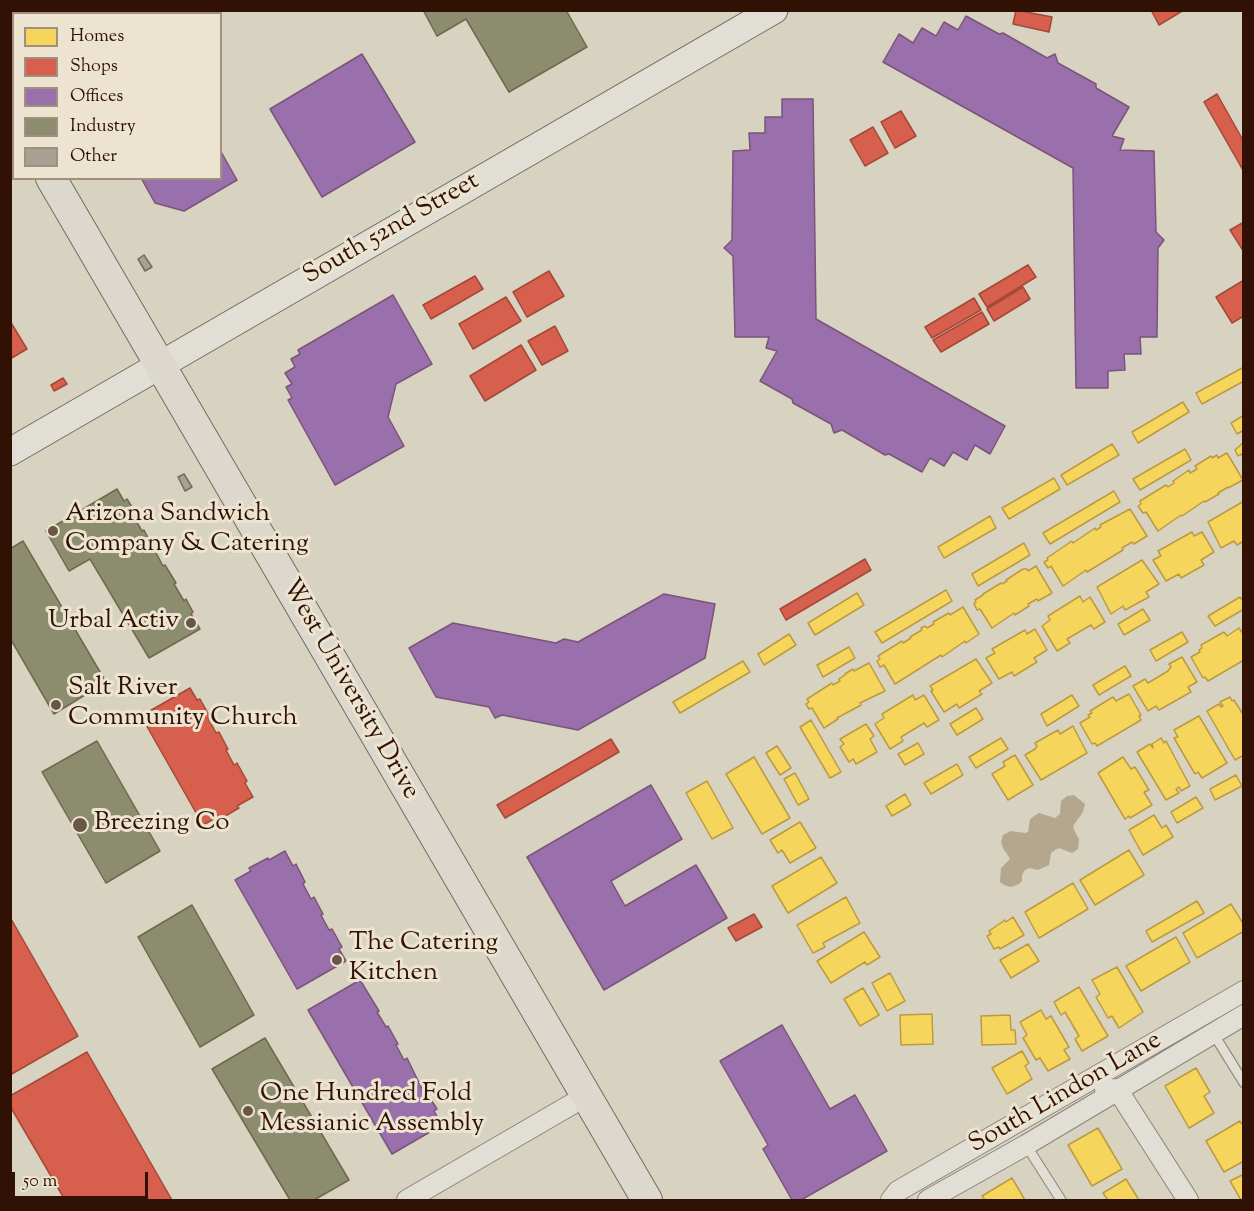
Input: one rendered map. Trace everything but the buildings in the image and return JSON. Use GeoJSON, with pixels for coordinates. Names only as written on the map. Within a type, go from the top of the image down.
{"type":"FeatureCollection","features":[{"type":"Feature","properties":{"kind":"main road","name":"South 52nd Street"},"geometry":{"type":"LineString","coordinates":[[10,452],[774,10]]}},
{"type":"Feature","properties":{"kind":"main road","name":"West University Drive"},"geometry":{"type":"LineString","coordinates":[[52,180],[647,1200]]}},
{"type":"Feature","properties":{"kind":"street","name":"South Lindon Lane"},"geometry":{"type":"LineString","coordinates":[[891,1200],[898,1191],[1243,992]]}},
{"type":"Feature","properties":{"kind":"street","name":"South Lindon Lane"},"geometry":{"type":"LineString","coordinates":[[930,1200],[1244,1015]]}},
{"type":"Feature","properties":{"kind":"street"},"geometry":{"type":"LineString","coordinates":[[1057,1100],[1073,1099],[1117,1089],[1188,1200]]}},
{"type":"Feature","properties":{"kind":"street"},"geometry":{"type":"LineString","coordinates":[[407,1200],[586,1096]]}},
{"type":"Feature","properties":{"kind":"street"},"geometry":{"type":"LineString","coordinates":[[930,1200],[939,1182],[1001,1145],[1009,1136],[1010,1127]]}},
{"type":"Feature","properties":{"kind":"lane"},"geometry":{"type":"LineString","coordinates":[[1213,1034],[1244,1083]]}},
{"type":"Feature","properties":{"kind":"lane"},"geometry":{"type":"LineString","coordinates":[[1026,1145],[1061,1200]]}},
{"type":"Feature","properties":{"kind":"shaded area"},"geometry":{"type":"Polygon","coordinates":[[[1074,795],[1085,804],[1083,812],[1073,826],[1079,839],[1078,849],[1072,853],[1059,848],[1055,850],[1051,853],[1049,865],[1038,870],[1029,868],[1025,870],[1019,884],[1011,887],[1000,882],[1001,868],[1010,859],[1001,842],[1003,835],[1011,831],[1028,832],[1030,819],[1039,813],[1055,818],[1060,814],[1061,801],[1067,796],[1074,795]]]}},
{"type":"Feature","properties":{"kind":"place","name":"Arizona Sandwich Company & Catering"},"geometry":{"type":"Point","coordinates":[53,531]}},
{"type":"Feature","properties":{"kind":"place","name":"Urbal Activ"},"geometry":{"type":"Point","coordinates":[191,623]}},
{"type":"Feature","properties":{"kind":"place","name":"Salt River Community Church"},"geometry":{"type":"Point","coordinates":[56,705]}},
{"type":"Feature","properties":{"kind":"place","name":"Breezing Co"},"geometry":{"type":"Point","coordinates":[80,825]}},
{"type":"Feature","properties":{"kind":"place","name":"The Catering Kitchen"},"geometry":{"type":"Point","coordinates":[337,960]}},
{"type":"Feature","properties":{"kind":"place","name":"One Hundred Fold Messianic Assembly"},"geometry":{"type":"Point","coordinates":[248,1111]}}]}
